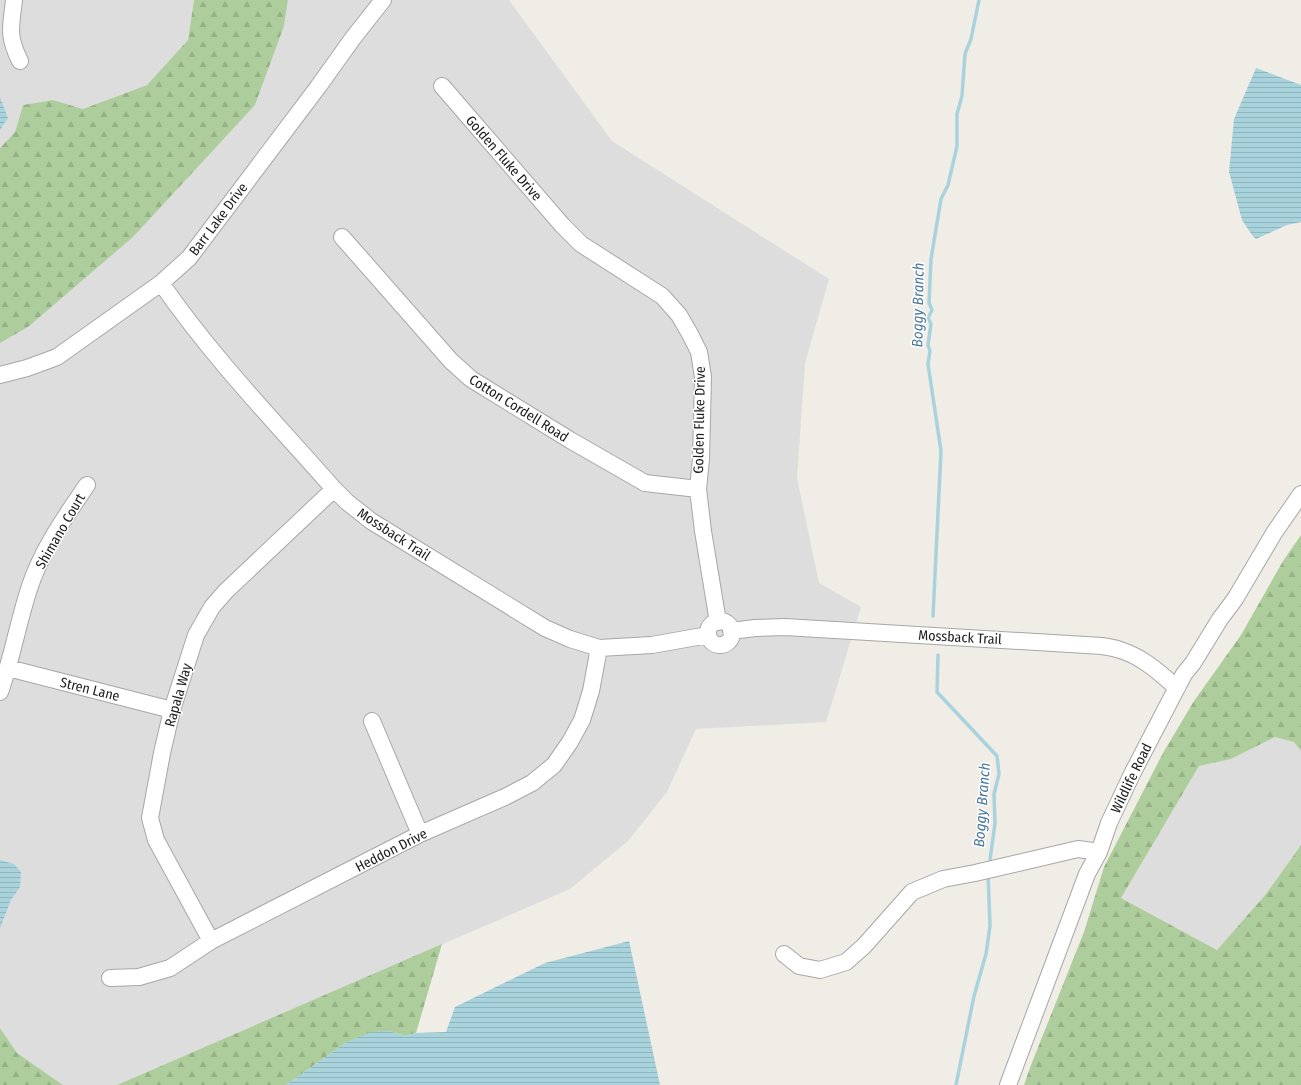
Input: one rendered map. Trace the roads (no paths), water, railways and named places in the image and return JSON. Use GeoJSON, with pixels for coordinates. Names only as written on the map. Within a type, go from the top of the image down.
{"type":"FeatureCollection","features":[{"type":"Feature","properties":{"kind":"street"},"geometry":{"type":"LineString","coordinates":[[14,0],[10,33],[13,47],[20,60]]}},
{"type":"Feature","properties":{"kind":"street","name":"Barr Lake Drive"},"geometry":{"type":"LineString","coordinates":[[0,375],[27,368],[57,357],[161,283],[193,253],[383,0]]}},
{"type":"Feature","properties":{"kind":"street","name":"Golden Fluke Drive"},"geometry":{"type":"LineString","coordinates":[[442,86],[557,220],[581,244],[662,296],[679,315],[690,334],[699,352],[703,377],[701,459],[698,490],[718,622]]}},
{"type":"Feature","properties":{"kind":"street","name":"Cotton Cordell Road"},"geometry":{"type":"LineString","coordinates":[[342,237],[451,361],[471,379],[570,440],[645,483],[698,490]]}},
{"type":"Feature","properties":{"kind":"street","name":"Mossback Trail"},"geometry":{"type":"LineString","coordinates":[[161,283],[182,313],[215,354],[334,489],[347,502],[371,521],[545,628],[570,639],[599,648],[652,645],[708,635]]}},
{"type":"Feature","properties":{"kind":"street","name":"Shimano Court"},"geometry":{"type":"LineString","coordinates":[[0,692],[32,582],[42,557],[87,485]]}},
{"type":"Feature","properties":{"kind":"street","name":"Rapala Way"},"geometry":{"type":"LineString","coordinates":[[211,941],[156,840],[150,818],[172,710],[196,635],[212,607],[226,591],[334,489]]}},
{"type":"Feature","properties":{"kind":"street","name":"Wildlife Road"},"geometry":{"type":"LineString","coordinates":[[1008,1085],[1087,874],[1099,852],[1109,823],[1132,774],[1184,674],[1193,663],[1220,619],[1235,599],[1274,533],[1301,494]]}},
{"type":"Feature","properties":{"kind":"street"},"geometry":{"type":"LineString","coordinates":[[718,622],[729,626],[731,631],[731,637],[724,645],[713,643],[708,635],[711,626],[718,622]]}},
{"type":"Feature","properties":{"kind":"street","name":"Mossback Trail"},"geometry":{"type":"LineString","coordinates":[[731,631],[784,627],[1102,646],[1124,651],[1139,658],[1178,688]]}},
{"type":"Feature","properties":{"kind":"street","name":"Heddon Drive"},"geometry":{"type":"LineString","coordinates":[[110,978],[139,977],[170,968],[211,941],[420,834],[507,796],[532,783],[554,765],[570,742],[582,720],[591,691],[599,648]]}},
{"type":"Feature","properties":{"kind":"street","name":"Stren Lane"},"geometry":{"type":"LineString","coordinates":[[8,668],[172,710]]}},
{"type":"Feature","properties":{"kind":"street"},"geometry":{"type":"LineString","coordinates":[[372,721],[420,834]]}},
{"type":"Feature","properties":{"kind":"street"},"geometry":{"type":"LineString","coordinates":[[784,954],[799,966],[820,970],[846,962],[864,946],[912,892],[918,889],[943,879],[1078,849],[1099,852]]}},
{"type":"Feature","properties":{"kind":"water"},"geometry":{"type":"Polygon","coordinates":[[[1256,68],[1301,85],[1301,222],[1287,225],[1256,239],[1242,220],[1229,172],[1234,119],[1256,68]]]}},
{"type":"Feature","properties":{"kind":"water"},"geometry":{"type":"Polygon","coordinates":[[[0,97],[8,118],[0,130],[0,97]]]}},
{"type":"Feature","properties":{"kind":"water"},"geometry":{"type":"Polygon","coordinates":[[[0,860],[14,864],[21,872],[20,887],[11,900],[0,928],[0,860]]]}},
{"type":"Feature","properties":{"kind":"water"},"geometry":{"type":"Polygon","coordinates":[[[629,941],[660,1085],[286,1085],[347,1042],[371,1032],[389,1031],[405,1036],[416,1033],[446,1032],[455,1007],[545,963],[629,941]]]}},
{"type":"Feature","properties":{"kind":"waterway","name":"Boggy Branch"},"geometry":{"type":"LineString","coordinates":[[933,616],[941,451],[928,364],[930,351],[928,345],[931,324],[928,318],[932,310],[929,303],[931,259],[941,199],[948,185],[957,146],[957,114],[962,96],[965,54],[971,39],[979,0]]}},
{"type":"Feature","properties":{"kind":"waterway","name":"Boggy Branch"},"geometry":{"type":"LineString","coordinates":[[938,655],[937,692],[997,756],[999,774],[994,794],[995,823],[990,860]]}},
{"type":"Feature","properties":{"kind":"waterway","name":"Boggy Branch"},"geometry":{"type":"LineString","coordinates":[[956,1085],[974,996],[986,954],[990,926],[988,874]]}}]}
